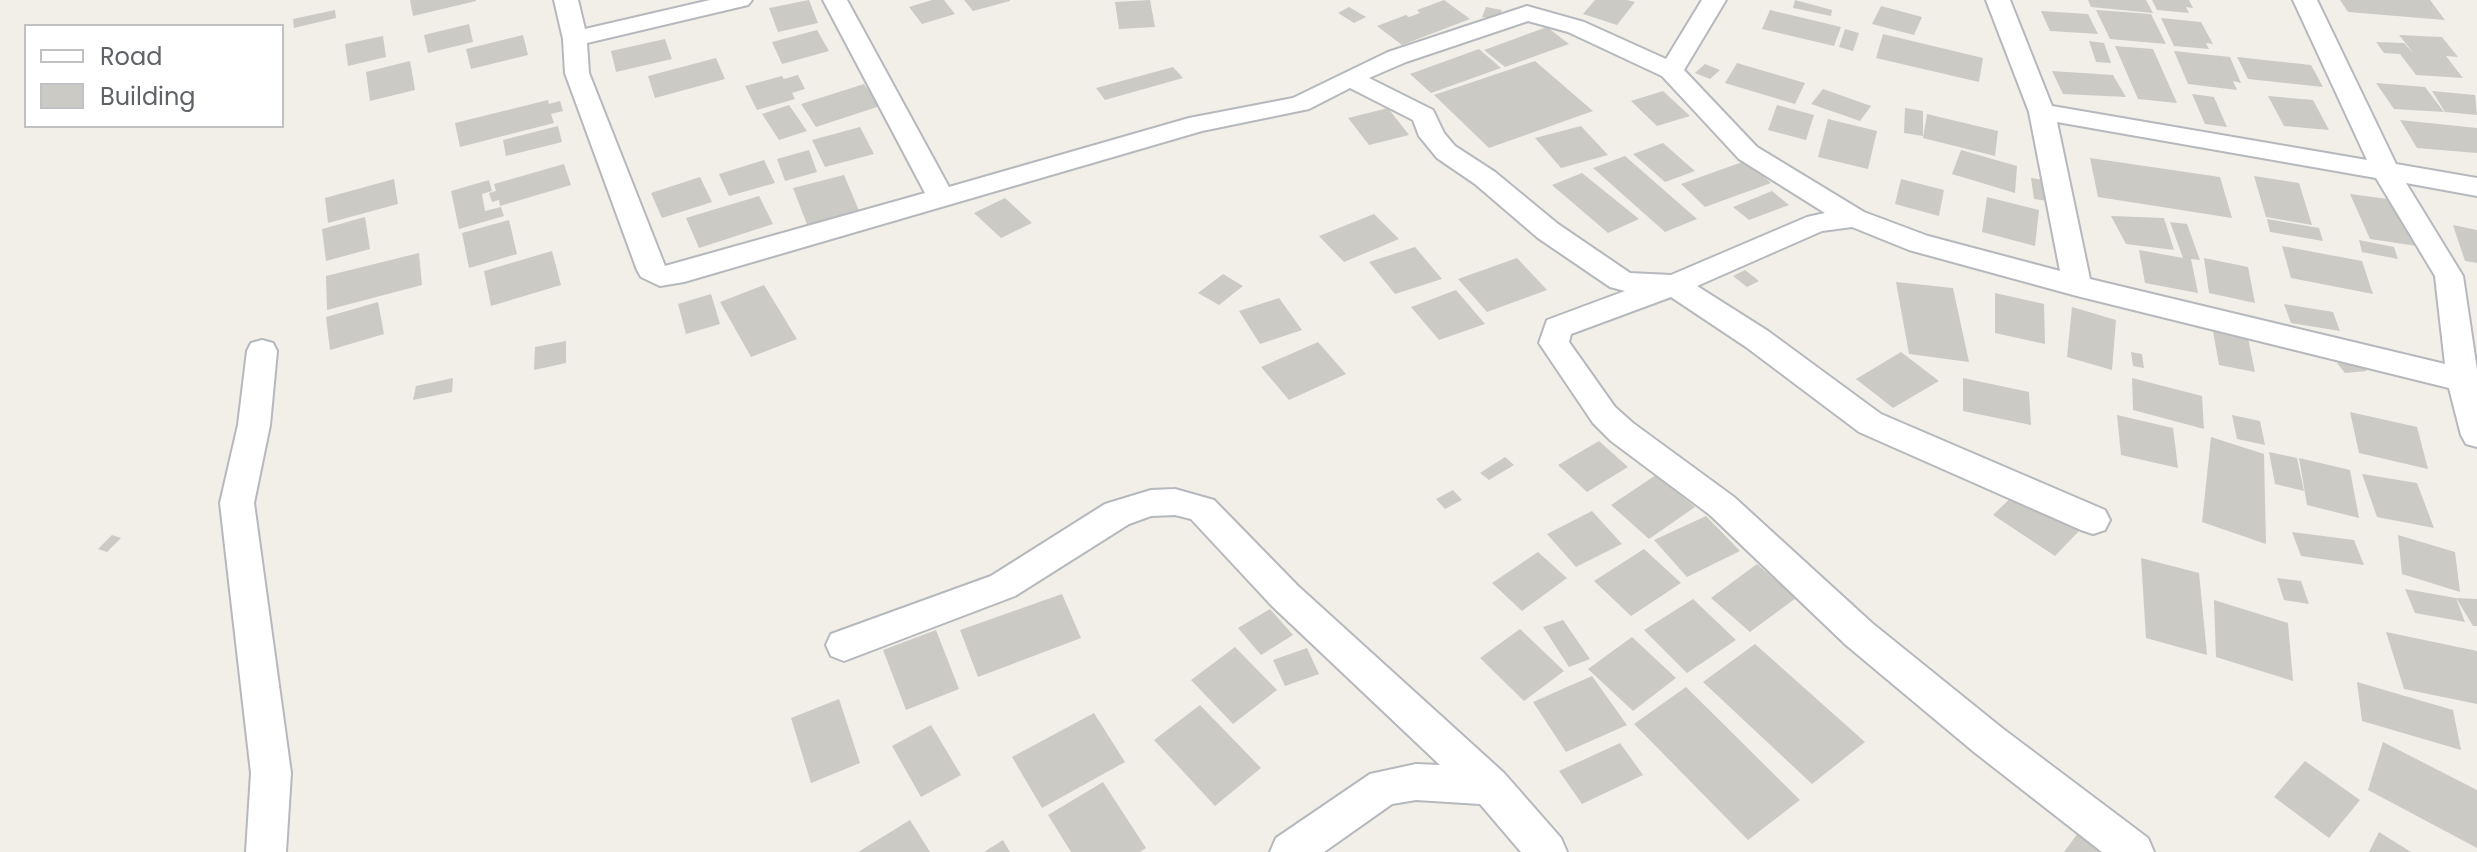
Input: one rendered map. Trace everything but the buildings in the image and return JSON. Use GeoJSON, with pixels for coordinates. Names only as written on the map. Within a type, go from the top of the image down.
{"type":"FeatureCollection","features":[{"type":"Feature","properties":{"kind":"street"},"geometry":{"type":"LineString","coordinates":[[566,0],[575,39],[577,73],[651,270],[660,276],[674,275],[1198,124],[1300,104],[1397,57],[1527,13],[1576,27],[1671,71],[1748,153],[1854,218],[1919,243],[2077,286],[2470,382]]}},
{"type":"Feature","properties":{"kind":"street"},"geometry":{"type":"LineString","coordinates":[[575,39],[740,0]]}},
{"type":"Feature","properties":{"kind":"street"},"geometry":{"type":"LineString","coordinates":[[835,0],[941,197]]}},
{"type":"Feature","properties":{"kind":"street"},"geometry":{"type":"LineString","coordinates":[[1671,71],[1714,0]]}},
{"type":"Feature","properties":{"kind":"street"},"geometry":{"type":"LineString","coordinates":[[1998,0],[2042,112],[2077,286]]}},
{"type":"Feature","properties":{"kind":"street"},"geometry":{"type":"LineString","coordinates":[[2305,0],[2387,174],[2449,276],[2477,435]]}},
{"type":"Feature","properties":{"kind":"street"},"geometry":{"type":"LineString","coordinates":[[1351,79],[1424,116],[1432,136],[1446,152],[1485,178],[1548,231],[1620,280],[1635,284],[1674,285],[1757,339],[1870,423],[2093,520]]}},
{"type":"Feature","properties":{"kind":"street"},"geometry":{"type":"LineString","coordinates":[[2042,112],[2387,174],[2477,187]]}},
{"type":"Feature","properties":{"kind":"street"},"geometry":{"type":"LineString","coordinates":[[1854,218],[1817,223],[1674,285],[1558,328],[1554,343],[1604,415],[1622,432],[1722,506],[1894,663],[2134,852]]}},
{"type":"Feature","properties":{"kind":"street"},"geometry":{"type":"LineString","coordinates":[[262,351],[254,425],[237,503],[271,773],[266,852]]}},
{"type":"Feature","properties":{"kind":"street"},"geometry":{"type":"LineString","coordinates":[[844,645],[1003,586],[1117,514],[1151,503],[1175,502],[1202,509],[1285,596],[1490,786],[1547,852]]}},
{"type":"Feature","properties":{"kind":"street"},"geometry":{"type":"LineString","coordinates":[[1290,852],[1384,787],[1416,782],[1490,786]]}}]}
